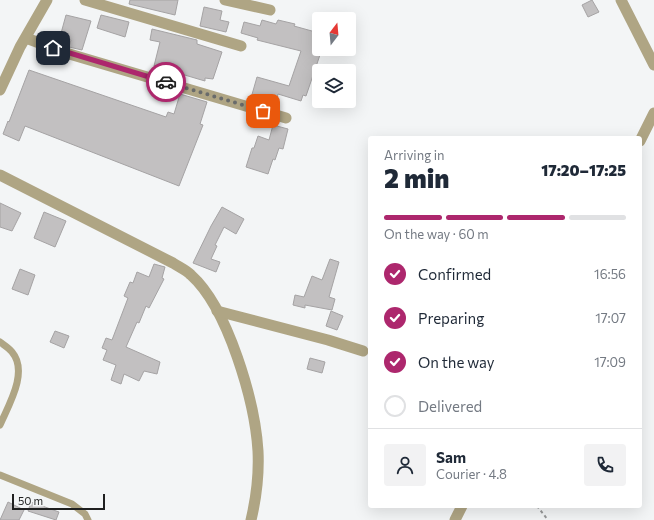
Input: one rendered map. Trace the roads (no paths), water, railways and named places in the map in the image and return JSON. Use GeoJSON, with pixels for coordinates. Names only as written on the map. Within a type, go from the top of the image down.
{"type":"FeatureCollection","features":[{"type":"Feature","properties":{"kind":"street"},"geometry":{"type":"LineString","coordinates":[[0,90],[20,47],[47,0]]}},
{"type":"Feature","properties":{"kind":"street"},"geometry":{"type":"LineString","coordinates":[[85,0],[241,46]]}},
{"type":"Feature","properties":{"kind":"street"},"geometry":{"type":"LineString","coordinates":[[225,0],[270,10]]}},
{"type":"Feature","properties":{"kind":"street"},"geometry":{"type":"LineString","coordinates":[[621,0],[654,65]]}},
{"type":"Feature","properties":{"kind":"street"},"geometry":{"type":"LineString","coordinates":[[26,38],[66,53],[286,118]]}},
{"type":"Feature","properties":{"kind":"street"},"geometry":{"type":"LineString","coordinates":[[642,137],[654,113]]}},
{"type":"Feature","properties":{"kind":"street"},"geometry":{"type":"LineString","coordinates":[[0,175],[173,263],[191,275],[204,290],[228,333],[236,355],[253,416],[258,451],[254,508],[251,520]]}},
{"type":"Feature","properties":{"kind":"street"},"geometry":{"type":"LineString","coordinates":[[217,311],[363,351]]}},
{"type":"Feature","properties":{"kind":"street"},"geometry":{"type":"LineString","coordinates":[[455,520],[461,508]]}},
{"type":"Feature","properties":{"kind":"lane"},"geometry":{"type":"LineString","coordinates":[[0,342],[12,352],[16,359],[19,377],[0,425]]}},
{"type":"Feature","properties":{"kind":"lane"},"geometry":{"type":"LineString","coordinates":[[0,475],[72,504],[85,514],[88,520]]}}]}
